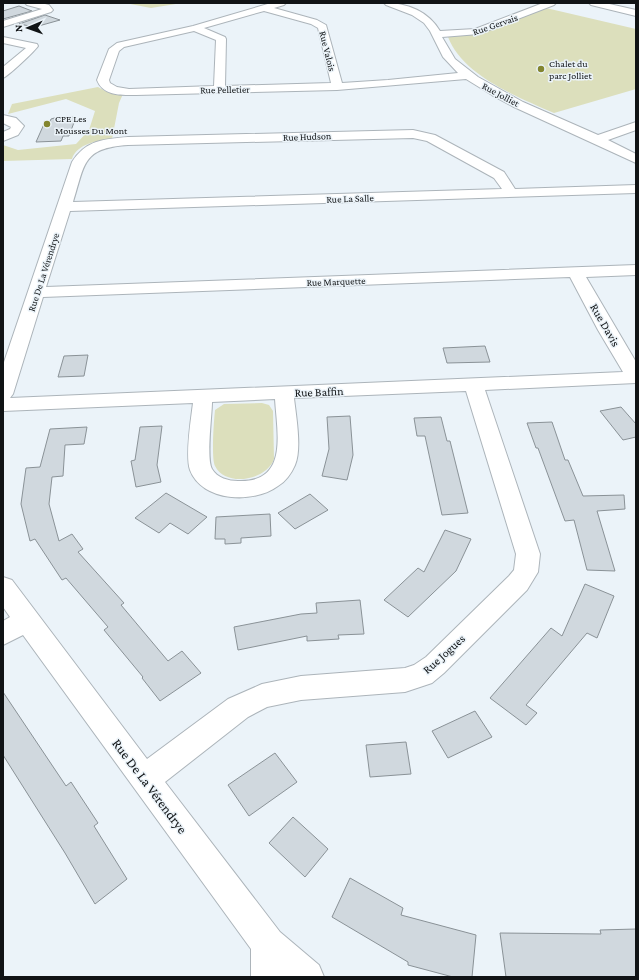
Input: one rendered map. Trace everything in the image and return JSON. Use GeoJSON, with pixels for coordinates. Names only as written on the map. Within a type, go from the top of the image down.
{"type":"FeatureCollection","features":[{"type":"Feature","properties":{"kind":"street"},"geometry":{"type":"LineString","coordinates":[[3,24],[48,10],[46,7],[30,3]]}},
{"type":"Feature","properties":{"kind":"street"},"geometry":{"type":"LineString","coordinates":[[195,28],[281,3]]}},
{"type":"Feature","properties":{"kind":"street","name":"Rue Jolliet"},"geometry":{"type":"LineString","coordinates":[[389,3],[402,7],[428,21],[447,56],[468,75],[513,101],[597,139],[636,159]]}},
{"type":"Feature","properties":{"kind":"street"},"geometry":{"type":"LineString","coordinates":[[402,7],[417,3]]}},
{"type":"Feature","properties":{"kind":"street","name":"Rue Gervais"},"geometry":{"type":"LineString","coordinates":[[436,34],[466,34],[478,32],[551,3]]}},
{"type":"Feature","properties":{"kind":"street"},"geometry":{"type":"LineString","coordinates":[[594,3],[636,13]]}},
{"type":"Feature","properties":{"kind":"street","name":"Rue Valois"},"geometry":{"type":"LineString","coordinates":[[265,8],[311,21],[323,28],[337,87]]}},
{"type":"Feature","properties":{"kind":"street"},"geometry":{"type":"LineString","coordinates":[[195,28],[221,39],[219,90]]}},
{"type":"Feature","properties":{"kind":"street","name":"Rue Pelletier"},"geometry":{"type":"LineString","coordinates":[[195,28],[121,45],[114,49],[103,82],[106,87],[127,92],[337,87],[403,84],[468,75]]}},
{"type":"Feature","properties":{"kind":"street"},"geometry":{"type":"LineString","coordinates":[[3,40],[32,45],[32,48],[10,65],[3,75]]}},
{"type":"Feature","properties":{"kind":"street"},"geometry":{"type":"LineString","coordinates":[[3,119],[15,122],[18,126],[14,132],[3,137]]}},
{"type":"Feature","properties":{"kind":"street"},"geometry":{"type":"LineString","coordinates":[[597,139],[636,126]]}},
{"type":"Feature","properties":{"kind":"street","name":"Rue Hudson"},"geometry":{"type":"LineString","coordinates":[[86,152],[101,144],[128,141],[413,134],[431,138],[499,175],[504,179],[511,193]]}},
{"type":"Feature","properties":{"kind":"street","name":"Rue De La Vérendrye"},"geometry":{"type":"LineString","coordinates":[[3,394],[79,162],[86,152]]}},
{"type":"Feature","properties":{"kind":"street","name":"Rue La Salle"},"geometry":{"type":"LineString","coordinates":[[65,207],[636,189]]}},
{"type":"Feature","properties":{"kind":"street","name":"Rue Marquette"},"geometry":{"type":"LineString","coordinates":[[36,292],[636,270]]}},
{"type":"Feature","properties":{"kind":"street","name":"Rue Davis"},"geometry":{"type":"LineString","coordinates":[[575,272],[607,330],[636,377]]}},
{"type":"Feature","properties":{"kind":"street","name":"Rue Baffin"},"geometry":{"type":"LineString","coordinates":[[3,405],[636,377]]}},
{"type":"Feature","properties":{"kind":"street","name":"Rue Jogues"},"geometry":{"type":"LineString","coordinates":[[145,779],[227,716],[250,701],[262,696],[288,690],[401,681],[422,675],[435,665],[518,583],[526,572],[528,554],[474,385]]}},
{"type":"Feature","properties":{"kind":"street"},"geometry":{"type":"LineString","coordinates":[[203,397],[200,457],[201,470],[207,478],[217,485],[230,489],[244,489],[258,487],[270,482],[279,474],[285,465],[287,454],[284,393]]}},
{"type":"Feature","properties":{"kind":"street","name":"Rue De La Vérendrye"},"geometry":{"type":"LineString","coordinates":[[3,587],[15,627],[145,779],[268,944],[307,977]]}},
{"type":"Feature","properties":{"kind":"street"},"geometry":{"type":"LineString","coordinates":[[268,944],[268,977]]}},
{"type":"Feature","properties":{"kind":"green space"},"geometry":{"type":"Polygon","coordinates":[[[125,3],[182,3],[151,8],[125,3]]]}},
{"type":"Feature","properties":{"kind":"green space"},"geometry":{"type":"Polygon","coordinates":[[[546,8],[636,29],[636,89],[554,113],[493,84],[479,74],[455,51],[448,37],[482,33],[546,8]]]}},
{"type":"Feature","properties":{"kind":"green space"},"geometry":{"type":"Polygon","coordinates":[[[98,87],[107,92],[123,94],[119,103],[112,139],[101,140],[83,146],[74,154],[72,159],[3,161],[3,145],[18,150],[76,144],[89,130],[95,111],[66,99],[8,114],[12,104],[98,87]]]}},
{"type":"Feature","properties":{"kind":"green space"},"geometry":{"type":"Polygon","coordinates":[[[262,403],[269,405],[273,411],[274,459],[270,466],[263,472],[246,479],[228,477],[220,473],[215,466],[213,455],[215,410],[224,404],[262,403]]]}},
{"type":"Feature","properties":{"kind":"building"},"geometry":{"type":"Polygon","coordinates":[[[19,6],[32,11],[3,19],[3,11],[19,6]]]}},
{"type":"Feature","properties":{"kind":"building"},"geometry":{"type":"Polygon","coordinates":[[[45,15],[60,20],[35,27],[19,24],[45,15]]]}},
{"type":"Feature","properties":{"kind":"building"},"geometry":{"type":"Polygon","coordinates":[[[58,117],[76,117],[69,136],[63,136],[61,141],[36,142],[44,124],[49,124],[51,119],[58,117]]]}},
{"type":"Feature","properties":{"kind":"building"},"geometry":{"type":"Polygon","coordinates":[[[485,346],[490,362],[447,363],[443,348],[485,346]]]}},
{"type":"Feature","properties":{"kind":"building"},"geometry":{"type":"Polygon","coordinates":[[[88,355],[84,376],[58,377],[64,356],[88,355]]]}},
{"type":"Feature","properties":{"kind":"building"},"geometry":{"type":"Polygon","coordinates":[[[621,407],[636,424],[636,437],[623,440],[600,411],[621,407]]]}},
{"type":"Feature","properties":{"kind":"building"},"geometry":{"type":"Polygon","coordinates":[[[350,416],[353,455],[347,480],[322,476],[329,449],[327,417],[350,416]]]}},
{"type":"Feature","properties":{"kind":"building"},"geometry":{"type":"Polygon","coordinates":[[[441,417],[447,441],[450,441],[468,513],[442,515],[425,436],[417,436],[414,418],[441,417]]]}},
{"type":"Feature","properties":{"kind":"building"},"geometry":{"type":"Polygon","coordinates":[[[552,422],[565,460],[568,460],[583,496],[624,495],[625,509],[597,511],[615,571],[587,570],[574,520],[565,521],[538,448],[536,448],[527,423],[552,422]]]}},
{"type":"Feature","properties":{"kind":"building"},"geometry":{"type":"Polygon","coordinates":[[[162,426],[157,465],[161,482],[136,487],[131,461],[135,460],[140,427],[162,426]]]}},
{"type":"Feature","properties":{"kind":"building"},"geometry":{"type":"Polygon","coordinates":[[[87,427],[84,444],[65,445],[63,476],[52,477],[49,504],[59,541],[72,534],[83,549],[78,552],[124,603],[121,605],[168,661],[182,651],[201,673],[160,701],[142,678],[143,677],[104,630],[108,627],[66,578],[62,580],[35,539],[30,541],[21,504],[26,468],[40,467],[50,429],[87,427]]]}},
{"type":"Feature","properties":{"kind":"building"},"geometry":{"type":"Polygon","coordinates":[[[166,493],[207,517],[188,534],[170,523],[159,533],[135,518],[166,493]]]}},
{"type":"Feature","properties":{"kind":"building"},"geometry":{"type":"Polygon","coordinates":[[[310,494],[328,510],[295,529],[278,513],[310,494]]]}},
{"type":"Feature","properties":{"kind":"building"},"geometry":{"type":"Polygon","coordinates":[[[270,514],[271,536],[241,538],[241,543],[225,544],[225,539],[215,539],[216,517],[270,514]]]}},
{"type":"Feature","properties":{"kind":"building"},"geometry":{"type":"Polygon","coordinates":[[[445,530],[471,539],[456,571],[408,617],[384,600],[418,568],[424,572],[445,530]]]}},
{"type":"Feature","properties":{"kind":"building"},"geometry":{"type":"Polygon","coordinates":[[[585,584],[614,596],[597,638],[587,633],[526,705],[537,713],[526,725],[490,698],[551,628],[562,636],[585,584]]]}},
{"type":"Feature","properties":{"kind":"building"},"geometry":{"type":"Polygon","coordinates":[[[360,600],[364,634],[338,635],[339,639],[307,641],[307,636],[238,650],[234,627],[301,614],[317,613],[316,603],[360,600]]]}},
{"type":"Feature","properties":{"kind":"building"},"geometry":{"type":"Polygon","coordinates":[[[3,692],[66,786],[71,782],[98,823],[94,826],[127,879],[95,904],[65,853],[3,755],[3,692]]]}},
{"type":"Feature","properties":{"kind":"building"},"geometry":{"type":"Polygon","coordinates":[[[475,711],[492,737],[448,758],[432,731],[475,711]]]}},
{"type":"Feature","properties":{"kind":"building"},"geometry":{"type":"Polygon","coordinates":[[[406,742],[411,774],[370,777],[366,745],[406,742]]]}},
{"type":"Feature","properties":{"kind":"building"},"geometry":{"type":"Polygon","coordinates":[[[275,753],[297,782],[249,816],[228,785],[275,753]]]}},
{"type":"Feature","properties":{"kind":"building"},"geometry":{"type":"Polygon","coordinates":[[[293,817],[328,849],[305,877],[269,843],[293,817]]]}},
{"type":"Feature","properties":{"kind":"building"},"geometry":{"type":"Polygon","coordinates":[[[350,878],[403,908],[401,915],[476,935],[472,977],[453,977],[408,965],[408,962],[332,917],[350,878]]]}},
{"type":"Feature","properties":{"kind":"building"},"geometry":{"type":"Polygon","coordinates":[[[636,929],[636,977],[506,977],[500,933],[601,934],[600,930],[636,929]]]}},
{"type":"Feature","properties":{"kind":"place","name":"Chalet du parc Jolliet"},"geometry":{"type":"Point","coordinates":[541,69]}},
{"type":"Feature","properties":{"kind":"place","name":"CPE Les Mousses Du Mont"},"geometry":{"type":"Point","coordinates":[47,124]}}]}
